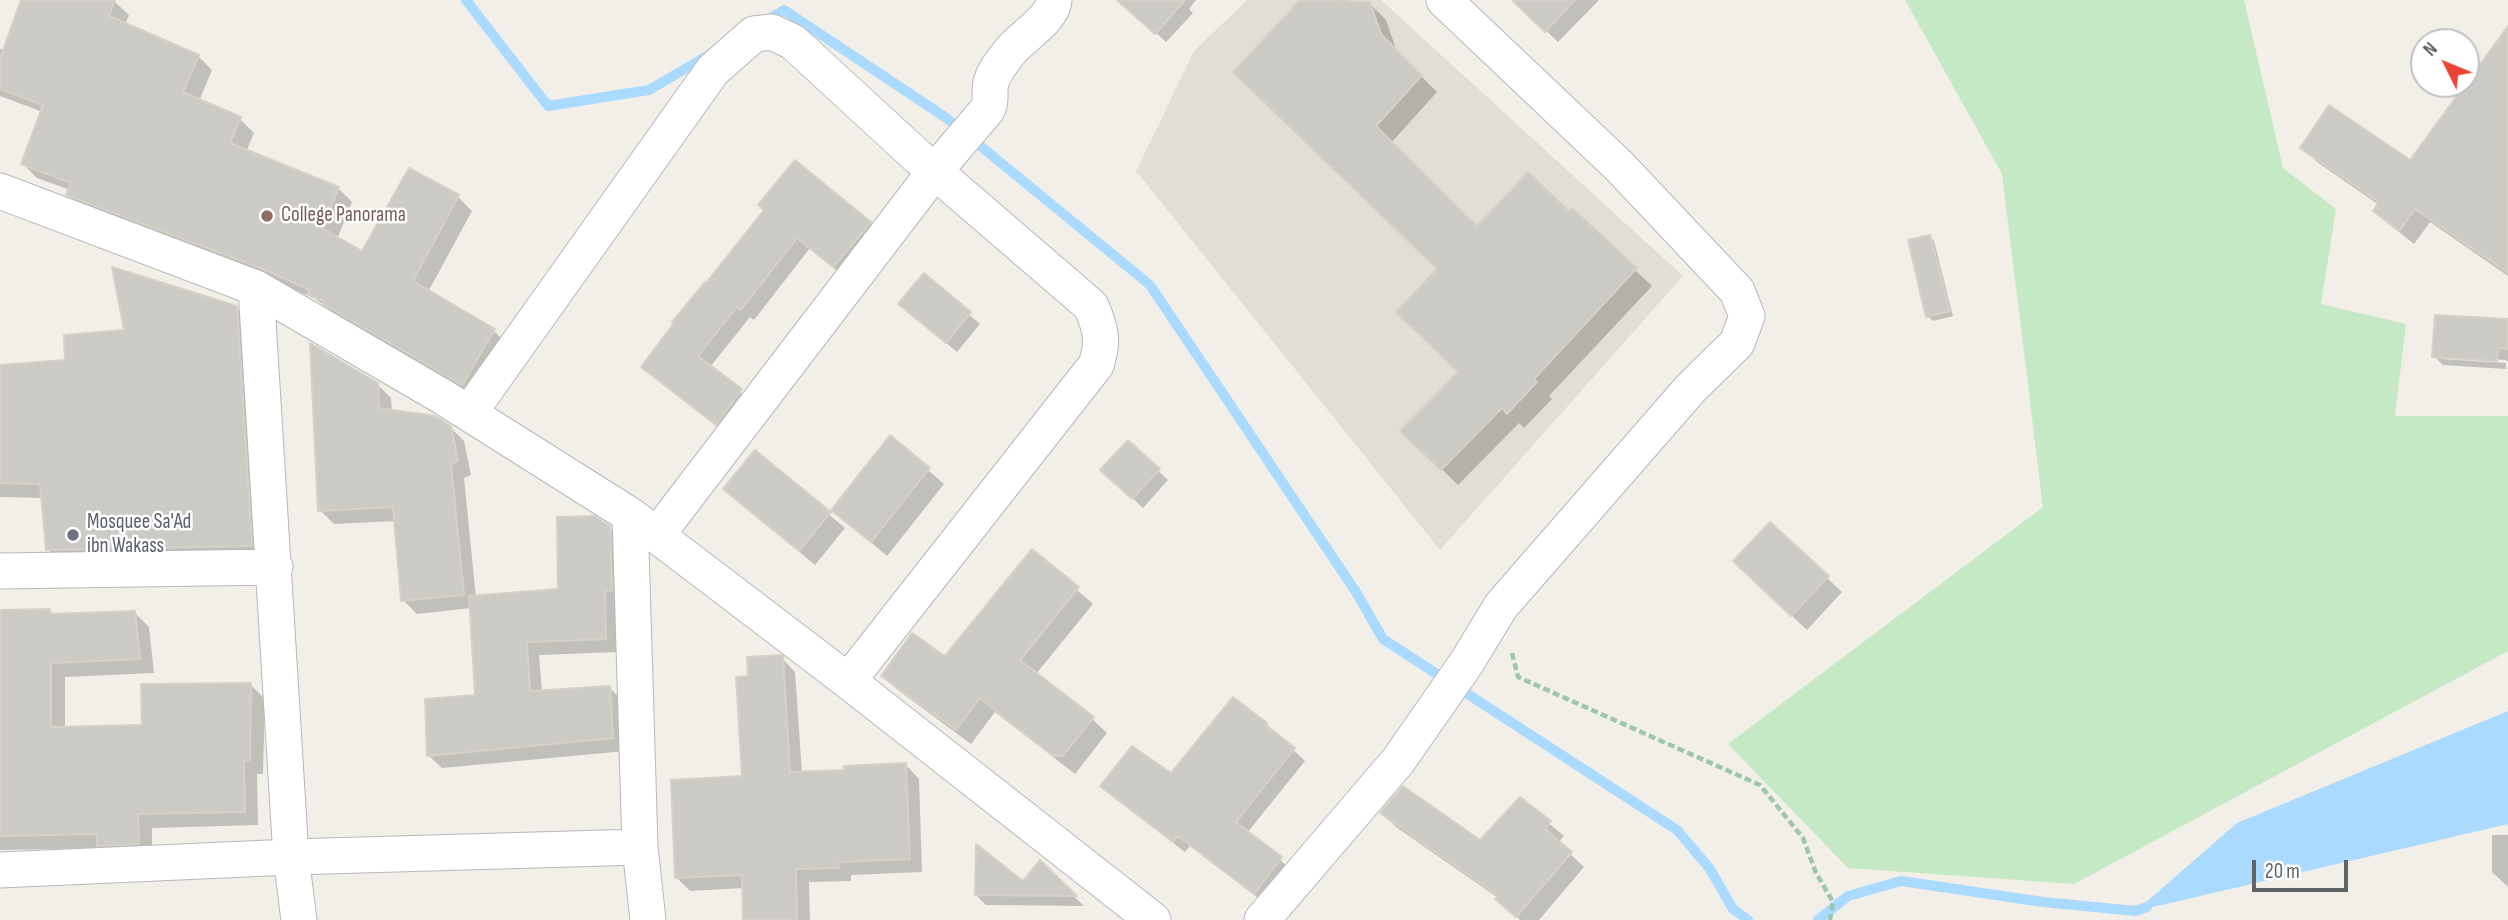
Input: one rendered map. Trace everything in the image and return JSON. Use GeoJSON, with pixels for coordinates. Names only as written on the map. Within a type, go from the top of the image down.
{"type":"FeatureCollection","features":[{"type":"Feature","properties":{"kind":"street"},"geometry":{"type":"LineString","coordinates":[[648,920],[640,847],[644,525],[988,110],[992,100],[990,85],[999,67],[1009,52],[1048,15],[1054,7],[1054,0]]}},
{"type":"Feature","properties":{"kind":"street"},"geometry":{"type":"LineString","coordinates":[[1262,920],[1398,761],[1467,663],[1501,606],[1691,388],[1737,343],[1747,316],[1737,291],[1619,166],[1444,0]]}},
{"type":"Feature","properties":{"kind":"street"},"geometry":{"type":"LineString","coordinates":[[469,414],[713,70],[754,34],[772,32],[793,42],[935,171],[1091,306],[1098,322],[1102,345],[1096,365],[848,681]]}},
{"type":"Feature","properties":{"kind":"street"},"geometry":{"type":"LineString","coordinates":[[0,191],[256,288],[469,414],[644,525],[1153,920]]}},
{"type":"Feature","properties":{"kind":"street"},"geometry":{"type":"LineString","coordinates":[[256,288],[291,857],[299,920]]}},
{"type":"Feature","properties":{"kind":"street"},"geometry":{"type":"LineString","coordinates":[[0,571],[275,566]]}},
{"type":"Feature","properties":{"kind":"street"},"geometry":{"type":"LineString","coordinates":[[0,870],[291,857],[640,847]]}},
{"type":"Feature","properties":{"kind":"path"},"geometry":{"type":"LineString","coordinates":[[1501,606],[1518,677],[1760,785],[1803,838],[1816,873],[1833,902],[1830,920]]}},
{"type":"Feature","properties":{"kind":"shaded area"},"geometry":{"type":"Polygon","coordinates":[[[1247,0],[1381,0],[1683,276],[1440,550],[1136,171],[1194,51],[1247,0]]]}},
{"type":"Feature","properties":{"kind":"green space"},"geometry":{"type":"Polygon","coordinates":[[[1905,0],[2244,0],[2283,168],[2336,209],[2321,304],[2406,324],[2395,416],[2508,416],[2508,651],[2074,884],[1848,868],[1728,744],[2043,507],[2002,174],[1905,0]]]}},
{"type":"Feature","properties":{"kind":"water"},"geometry":{"type":"Polygon","coordinates":[[[2508,711],[2508,824],[2136,911],[2237,823],[2508,711]]]}},
{"type":"Feature","properties":{"kind":"building"},"geometry":{"type":"Polygon","coordinates":[[[21,0],[115,0],[109,16],[199,55],[183,92],[241,117],[230,143],[339,187],[322,228],[362,251],[409,168],[459,195],[413,281],[495,329],[462,385],[323,304],[324,301],[308,294],[310,290],[263,269],[66,195],[71,183],[21,164],[43,105],[0,89],[0,59],[21,0]]]}},
{"type":"Feature","properties":{"kind":"building"},"geometry":{"type":"Polygon","coordinates":[[[1117,0],[1185,0],[1155,34],[1117,0]]]}},
{"type":"Feature","properties":{"kind":"building"},"geometry":{"type":"Polygon","coordinates":[[[1300,0],[1370,2],[1381,34],[1422,75],[1376,126],[1477,226],[1528,172],[1569,211],[1572,208],[1637,268],[1534,379],[1537,382],[1507,414],[1502,408],[1441,470],[1400,431],[1458,372],[1396,312],[1437,269],[1233,72],[1300,0]]]}},
{"type":"Feature","properties":{"kind":"building"},"geometry":{"type":"Polygon","coordinates":[[[1512,0],[1575,0],[1545,32],[1512,0]]]}},
{"type":"Feature","properties":{"kind":"building"},"geometry":{"type":"Polygon","coordinates":[[[2508,26],[2508,273],[2415,209],[2399,231],[2373,211],[2379,202],[2300,148],[2329,105],[2410,160],[2455,98],[2480,98],[2480,64],[2508,26]]]}},
{"type":"Feature","properties":{"kind":"building"},"geometry":{"type":"Polygon","coordinates":[[[795,160],[871,222],[833,267],[797,238],[741,310],[737,307],[698,356],[742,389],[716,425],[641,367],[674,323],[672,322],[764,210],[758,205],[795,160]]]}},
{"type":"Feature","properties":{"kind":"building"},"geometry":{"type":"Polygon","coordinates":[[[1930,235],[1950,311],[1926,317],[1908,240],[1930,235]]]}},
{"type":"Feature","properties":{"kind":"building"},"geometry":{"type":"Polygon","coordinates":[[[112,267],[237,306],[252,546],[46,550],[40,484],[0,483],[0,365],[65,360],[64,335],[124,330],[112,267]]]}},
{"type":"Feature","properties":{"kind":"building"},"geometry":{"type":"Polygon","coordinates":[[[924,273],[971,312],[946,343],[898,304],[924,273]]]}},
{"type":"Feature","properties":{"kind":"building"},"geometry":{"type":"Polygon","coordinates":[[[2435,315],[2508,319],[2508,349],[2498,348],[2497,361],[2432,357],[2435,315]]]}},
{"type":"Feature","properties":{"kind":"building"},"geometry":{"type":"Polygon","coordinates":[[[310,343],[378,383],[379,408],[435,416],[451,426],[458,461],[451,464],[464,595],[401,601],[393,507],[318,511],[310,343]]]}},
{"type":"Feature","properties":{"kind":"building"},"geometry":{"type":"Polygon","coordinates":[[[890,435],[930,468],[871,542],[831,510],[890,435]]]}},
{"type":"Feature","properties":{"kind":"building"},"geometry":{"type":"Polygon","coordinates":[[[1128,440],[1160,469],[1132,499],[1100,470],[1128,440]]]}},
{"type":"Feature","properties":{"kind":"building"},"geometry":{"type":"Polygon","coordinates":[[[755,450],[831,512],[799,551],[723,489],[755,450]]]}},
{"type":"Feature","properties":{"kind":"building"},"geometry":{"type":"Polygon","coordinates":[[[594,516],[610,526],[612,591],[605,591],[606,639],[527,642],[530,691],[610,686],[613,738],[427,756],[425,699],[475,695],[469,596],[558,589],[557,517],[594,516]]]}},
{"type":"Feature","properties":{"kind":"building"},"geometry":{"type":"Polygon","coordinates":[[[1770,522],[1829,576],[1791,616],[1733,561],[1770,522]]]}},
{"type":"Feature","properties":{"kind":"building"},"geometry":{"type":"Polygon","coordinates":[[[1032,549],[1079,587],[1020,660],[1094,717],[1063,756],[1053,756],[980,698],[956,730],[881,676],[912,633],[945,656],[1032,549]]]}},
{"type":"Feature","properties":{"kind":"building"},"geometry":{"type":"Polygon","coordinates":[[[50,609],[50,614],[135,611],[140,659],[51,663],[51,727],[142,725],[141,684],[251,683],[250,760],[244,760],[245,812],[138,814],[139,844],[97,846],[97,834],[0,836],[0,610],[50,609]]]}},
{"type":"Feature","properties":{"kind":"building"},"geometry":{"type":"Polygon","coordinates":[[[783,656],[790,772],[844,770],[844,766],[906,763],[910,859],[838,862],[839,868],[796,869],[797,920],[743,920],[742,875],[675,878],[671,780],[742,776],[736,677],[748,676],[747,657],[783,656]]]}},
{"type":"Feature","properties":{"kind":"building"},"geometry":{"type":"Polygon","coordinates":[[[1233,697],[1295,748],[1236,822],[1282,857],[1254,894],[1178,836],[1173,842],[1100,786],[1132,746],[1171,773],[1233,697]]]}},
{"type":"Feature","properties":{"kind":"building"},"geometry":{"type":"Polygon","coordinates":[[[1403,786],[1480,840],[1520,797],[1551,821],[1545,829],[1572,852],[1516,917],[1495,899],[1498,896],[1380,813],[1403,786]]]}},
{"type":"Feature","properties":{"kind":"building"},"geometry":{"type":"Polygon","coordinates":[[[976,844],[1023,881],[1040,860],[1077,896],[975,895],[976,844]]]}},
{"type":"Feature","properties":{"kind":"waterway"},"geometry":{"type":"LineString","coordinates":[[466,0],[548,106],[649,90],[707,56]]}},
{"type":"Feature","properties":{"kind":"waterway"},"geometry":{"type":"LineString","coordinates":[[766,21],[784,10],[945,117],[1150,285],[1356,592],[1383,639],[1677,830],[1710,869],[1733,909],[1748,920]]}},
{"type":"Feature","properties":{"kind":"waterway"},"geometry":{"type":"LineString","coordinates":[[1818,920],[1848,896],[1901,881],[2043,902],[2136,911],[2147,907]]}},
{"type":"Feature","properties":{"kind":"place","name":"College Panorama"},"geometry":{"type":"Point","coordinates":[267,216]}},
{"type":"Feature","properties":{"kind":"place","name":"Mosquee Sa'Ad ibn Wakass"},"geometry":{"type":"Point","coordinates":[73,535]}}]}
